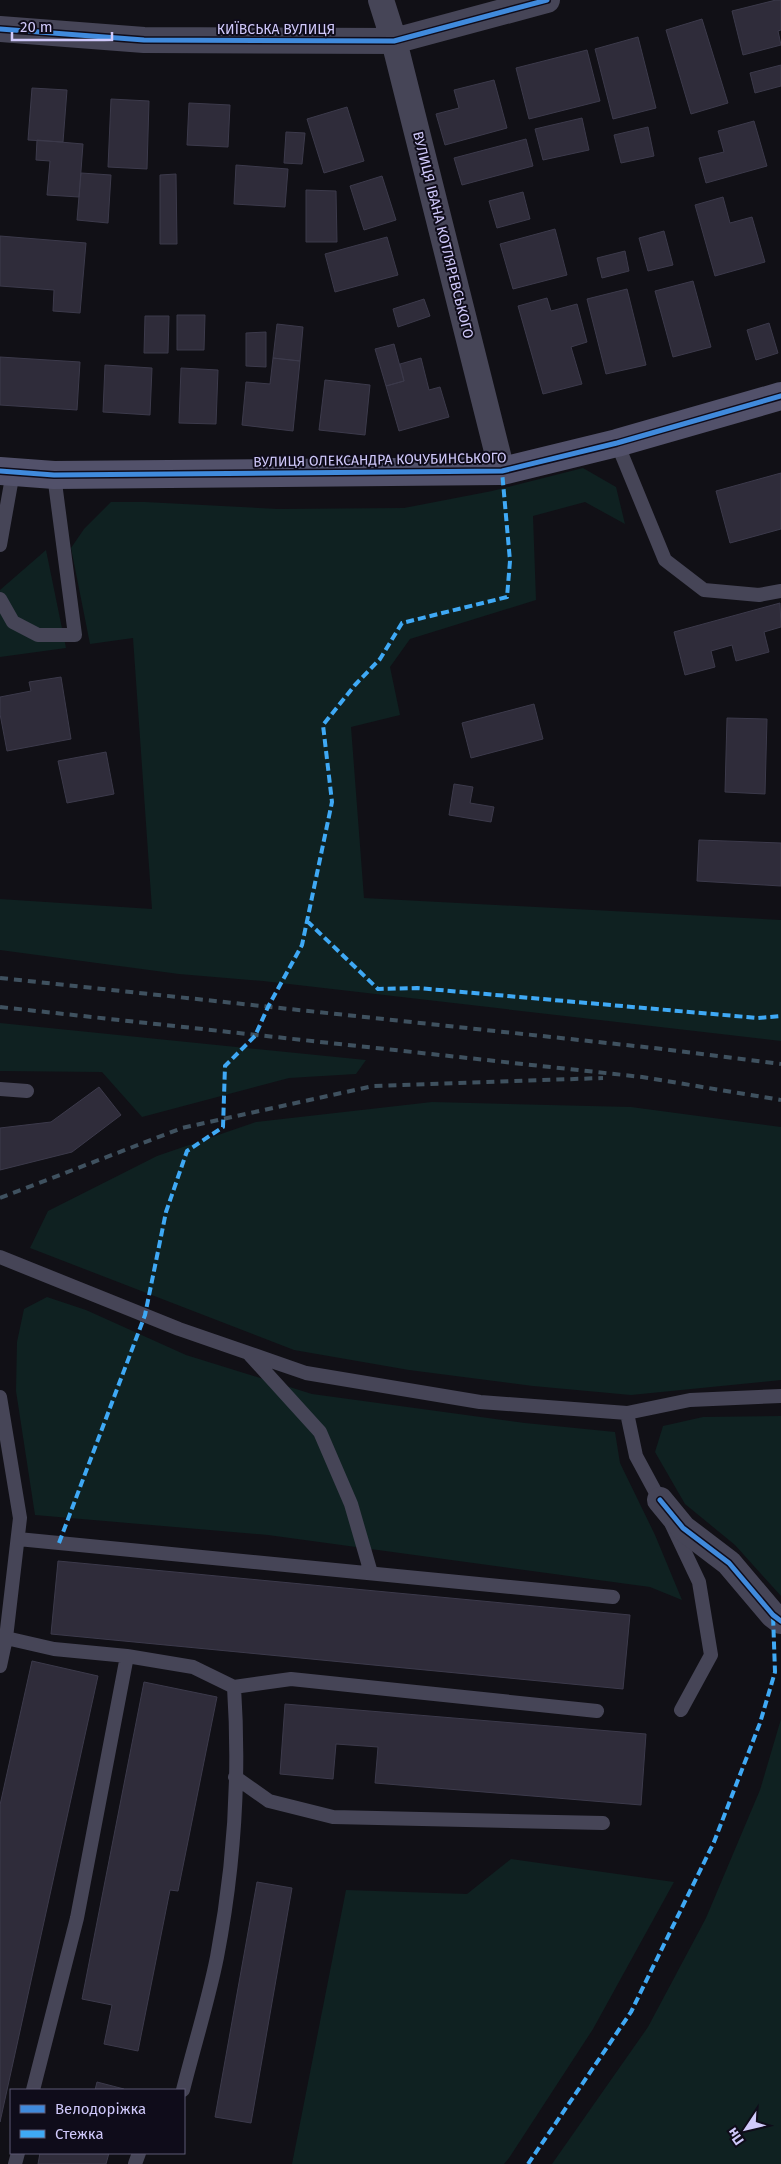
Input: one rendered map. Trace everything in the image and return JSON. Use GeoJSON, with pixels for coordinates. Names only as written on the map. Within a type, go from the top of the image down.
{"type":"FeatureCollection","features":[{"type":"Feature","properties":{"kind":"street","name":"ВУЛИЦЯ ІВАНА КОТЛЯРЕВСЬКОГО"},"geometry":{"type":"LineString","coordinates":[[381,0],[394,41],[502,471]]}},
{"type":"Feature","properties":{"kind":"street","name":"КИЇВСЬКА ВУЛИЦЯ"},"geometry":{"type":"LineString","coordinates":[[0,29],[144,40],[394,41],[547,0]]}},
{"type":"Feature","properties":{"kind":"street","name":"ВУЛИЦЯ ОЛЕКСАНДРА КОЧУБИНСЬКОГО"},"geometry":{"type":"LineString","coordinates":[[6,471],[54,475],[502,471],[617,442],[781,396]]}},
{"type":"Feature","properties":{"kind":"street"},"geometry":{"type":"LineString","coordinates":[[660,1500],[683,1528],[729,1563],[773,1615],[781,1621]]}},
{"type":"Feature","properties":{"kind":"lane"},"geometry":{"type":"LineString","coordinates":[[617,442],[665,560],[704,590],[759,595],[781,591]]}},
{"type":"Feature","properties":{"kind":"lane"},"geometry":{"type":"LineString","coordinates":[[0,545],[6,471]]}},
{"type":"Feature","properties":{"kind":"lane"},"geometry":{"type":"LineString","coordinates":[[0,599],[13,622],[38,635],[76,635],[54,475]]}},
{"type":"Feature","properties":{"kind":"lane"},"geometry":{"type":"LineString","coordinates":[[0,1089],[27,1091]]}},
{"type":"Feature","properties":{"kind":"lane"},"geometry":{"type":"LineString","coordinates":[[0,1257],[179,1329],[306,1373],[480,1402],[627,1413],[690,1400],[781,1396]]}},
{"type":"Feature","properties":{"kind":"lane"},"geometry":{"type":"LineString","coordinates":[[248,1352],[320,1432],[351,1504],[371,1573]]}},
{"type":"Feature","properties":{"kind":"lane"},"geometry":{"type":"LineString","coordinates":[[0,1397],[20,1518],[6,1638],[0,1666]]}},
{"type":"Feature","properties":{"kind":"lane"},"geometry":{"type":"LineString","coordinates":[[627,1413],[636,1456],[660,1500],[699,1582],[711,1655],[680,1710]]}},
{"type":"Feature","properties":{"kind":"lane"},"geometry":{"type":"LineString","coordinates":[[18,1539],[613,1597]]}},
{"type":"Feature","properties":{"kind":"lane"},"geometry":{"type":"LineString","coordinates":[[6,1638],[54,1649],[127,1656],[193,1667],[234,1687],[292,1679],[597,1710]]}},
{"type":"Feature","properties":{"kind":"lane"},"geometry":{"type":"LineString","coordinates":[[33,2089],[77,1918],[127,1656]]}},
{"type":"Feature","properties":{"kind":"lane"},"geometry":{"type":"LineString","coordinates":[[183,2089],[217,1958],[233,1844],[237,1729],[234,1687]]}},
{"type":"Feature","properties":{"kind":"lane"},"geometry":{"type":"LineString","coordinates":[[235,1777],[269,1801],[333,1818],[603,1823]]}},
{"type":"Feature","properties":{"kind":"shaded area"},"geometry":{"type":"Polygon","coordinates":[[[583,468],[616,487],[625,524],[585,502],[533,516],[536,600],[410,639],[390,667],[400,715],[351,727],[364,898],[781,920],[781,1041],[263,981],[179,974],[0,950],[0,899],[152,909],[133,638],[90,644],[71,548],[84,529],[111,502],[278,509],[404,508],[492,491],[583,468]]]}},
{"type":"Feature","properties":{"kind":"shaded area"},"geometry":{"type":"Polygon","coordinates":[[[46,550],[66,648],[0,657],[0,590],[46,550]]]}},
{"type":"Feature","properties":{"kind":"shaded area"},"geometry":{"type":"Polygon","coordinates":[[[0,1023],[366,1060],[356,1074],[289,1078],[142,1117],[102,1072],[0,1071],[0,1023]]]}},
{"type":"Feature","properties":{"kind":"shaded area"},"geometry":{"type":"Polygon","coordinates":[[[432,1102],[631,1107],[781,1127],[781,1380],[631,1395],[533,1386],[409,1370],[294,1350],[30,1248],[48,1211],[157,1156],[256,1122],[432,1102]]]}},
{"type":"Feature","properties":{"kind":"shaded area"},"geometry":{"type":"Polygon","coordinates":[[[47,1297],[86,1310],[186,1355],[312,1394],[525,1423],[615,1432],[620,1463],[655,1535],[682,1600],[650,1587],[268,1535],[35,1515],[16,1391],[17,1342],[24,1309],[47,1297]]]}},
{"type":"Feature","properties":{"kind":"shaded area"},"geometry":{"type":"Polygon","coordinates":[[[781,1416],[781,1596],[735,1545],[685,1504],[655,1452],[663,1426],[703,1417],[781,1416]]]}},
{"type":"Feature","properties":{"kind":"shaded area"},"geometry":{"type":"Polygon","coordinates":[[[781,1719],[781,2164],[552,2164],[648,2027],[706,1918],[760,1790],[781,1719]]]}},
{"type":"Feature","properties":{"kind":"shaded area"},"geometry":{"type":"Polygon","coordinates":[[[511,1859],[674,1882],[593,2029],[509,2158],[504,2164],[292,2164],[346,1890],[467,1894],[511,1859]]]}},
{"type":"Feature","properties":{"kind":"building"},"geometry":{"type":"Polygon","coordinates":[[[781,0],[781,30],[778,31],[781,45],[743,55],[732,11],[781,0]]]}},
{"type":"Feature","properties":{"kind":"building"},"geometry":{"type":"Polygon","coordinates":[[[702,19],[728,103],[691,114],[666,30],[702,19]]]}},
{"type":"Feature","properties":{"kind":"building"},"geometry":{"type":"Polygon","coordinates":[[[638,37],[656,108],[613,119],[595,49],[638,37]]]}},
{"type":"Feature","properties":{"kind":"building"},"geometry":{"type":"Polygon","coordinates":[[[587,50],[600,101],[529,119],[516,68],[587,50]]]}},
{"type":"Feature","properties":{"kind":"building"},"geometry":{"type":"Polygon","coordinates":[[[781,65],[781,86],[755,93],[750,73],[781,65]]]}},
{"type":"Feature","properties":{"kind":"building"},"geometry":{"type":"Polygon","coordinates":[[[494,80],[507,128],[445,145],[436,114],[459,108],[454,90],[494,80]]]}},
{"type":"Feature","properties":{"kind":"building"},"geometry":{"type":"Polygon","coordinates":[[[32,88],[67,90],[63,142],[28,140],[32,88]]]}},
{"type":"Feature","properties":{"kind":"building"},"geometry":{"type":"Polygon","coordinates":[[[111,99],[149,101],[147,169],[108,167],[111,99]]]}},
{"type":"Feature","properties":{"kind":"building"},"geometry":{"type":"Polygon","coordinates":[[[189,103],[230,105],[228,147],[187,145],[189,103]]]}},
{"type":"Feature","properties":{"kind":"building"},"geometry":{"type":"Polygon","coordinates":[[[347,107],[364,161],[324,173],[307,119],[347,107]]]}},
{"type":"Feature","properties":{"kind":"building"},"geometry":{"type":"Polygon","coordinates":[[[582,118],[589,150],[543,160],[535,129],[582,118]]]}},
{"type":"Feature","properties":{"kind":"building"},"geometry":{"type":"Polygon","coordinates":[[[754,121],[767,166],[706,183],[699,158],[724,152],[718,131],[754,121]]]}},
{"type":"Feature","properties":{"kind":"building"},"geometry":{"type":"Polygon","coordinates":[[[648,127],[654,156],[621,163],[614,135],[648,127]]]}},
{"type":"Feature","properties":{"kind":"building"},"geometry":{"type":"Polygon","coordinates":[[[286,132],[305,133],[302,164],[284,163],[286,132]]]}},
{"type":"Feature","properties":{"kind":"building"},"geometry":{"type":"Polygon","coordinates":[[[526,139],[533,166],[462,185],[454,158],[526,139]]]}},
{"type":"Feature","properties":{"kind":"building"},"geometry":{"type":"Polygon","coordinates":[[[37,140],[83,144],[79,197],[47,195],[50,161],[36,160],[37,140]]]}},
{"type":"Feature","properties":{"kind":"building"},"geometry":{"type":"Polygon","coordinates":[[[236,165],[288,169],[285,207],[234,204],[236,165]]]}},
{"type":"Feature","properties":{"kind":"building"},"geometry":{"type":"Polygon","coordinates":[[[81,173],[111,175],[108,223],[77,220],[81,173]]]}},
{"type":"Feature","properties":{"kind":"building"},"geometry":{"type":"Polygon","coordinates":[[[176,174],[177,244],[160,244],[160,175],[176,174]]]}},
{"type":"Feature","properties":{"kind":"building"},"geometry":{"type":"Polygon","coordinates":[[[382,176],[396,220],[364,230],[350,186],[382,176]]]}},
{"type":"Feature","properties":{"kind":"building"},"geometry":{"type":"Polygon","coordinates":[[[306,190],[336,191],[337,242],[306,242],[306,190]]]}},
{"type":"Feature","properties":{"kind":"building"},"geometry":{"type":"Polygon","coordinates":[[[523,192],[530,219],[497,228],[489,201],[523,192]]]}},
{"type":"Feature","properties":{"kind":"building"},"geometry":{"type":"Polygon","coordinates":[[[723,197],[730,223],[752,217],[765,262],[715,276],[695,205],[723,197]]]}},
{"type":"Feature","properties":{"kind":"building"},"geometry":{"type":"Polygon","coordinates":[[[555,229],[567,275],[513,289],[500,244],[555,229]]]}},
{"type":"Feature","properties":{"kind":"building"},"geometry":{"type":"Polygon","coordinates":[[[664,231],[673,265],[648,271],[639,238],[664,231]]]}},
{"type":"Feature","properties":{"kind":"building"},"geometry":{"type":"Polygon","coordinates":[[[0,236],[86,243],[80,313],[53,311],[54,290],[0,286],[0,236]]]}},
{"type":"Feature","properties":{"kind":"building"},"geometry":{"type":"Polygon","coordinates":[[[387,237],[398,275],[335,292],[325,254],[387,237]]]}},
{"type":"Feature","properties":{"kind":"building"},"geometry":{"type":"Polygon","coordinates":[[[625,251],[629,271],[602,278],[597,258],[625,251]]]}},
{"type":"Feature","properties":{"kind":"building"},"geometry":{"type":"Polygon","coordinates":[[[693,281],[711,347],[673,357],[655,291],[693,281]]]}},
{"type":"Feature","properties":{"kind":"building"},"geometry":{"type":"Polygon","coordinates":[[[627,289],[646,365],[606,374],[587,299],[627,289]]]}},
{"type":"Feature","properties":{"kind":"building"},"geometry":{"type":"Polygon","coordinates":[[[547,298],[551,311],[577,304],[587,342],[571,347],[582,384],[543,394],[518,306],[547,298]]]}},
{"type":"Feature","properties":{"kind":"building"},"geometry":{"type":"Polygon","coordinates":[[[424,299],[430,316],[398,327],[393,309],[424,299]]]}},
{"type":"Feature","properties":{"kind":"building"},"geometry":{"type":"Polygon","coordinates":[[[177,315],[205,315],[204,350],[177,350],[177,315]]]}},
{"type":"Feature","properties":{"kind":"building"},"geometry":{"type":"Polygon","coordinates":[[[145,316],[169,316],[168,353],[144,353],[145,316]]]}},
{"type":"Feature","properties":{"kind":"building"},"geometry":{"type":"Polygon","coordinates":[[[769,323],[778,353],[756,360],[747,330],[769,323]]]}},
{"type":"Feature","properties":{"kind":"building"},"geometry":{"type":"Polygon","coordinates":[[[277,324],[303,327],[300,361],[273,358],[277,324]]]}},
{"type":"Feature","properties":{"kind":"building"},"geometry":{"type":"Polygon","coordinates":[[[266,332],[266,367],[246,366],[246,333],[266,332]]]}},
{"type":"Feature","properties":{"kind":"building"},"geometry":{"type":"Polygon","coordinates":[[[394,344],[404,381],[386,386],[375,349],[394,344]]]}},
{"type":"Feature","properties":{"kind":"building"},"geometry":{"type":"Polygon","coordinates":[[[0,357],[80,362],[77,410],[0,405],[0,357]]]}},
{"type":"Feature","properties":{"kind":"building"},"geometry":{"type":"Polygon","coordinates":[[[273,358],[300,361],[293,431],[242,425],[246,382],[270,384],[273,358]]]}},
{"type":"Feature","properties":{"kind":"building"},"geometry":{"type":"Polygon","coordinates":[[[421,358],[429,390],[440,387],[449,417],[399,431],[386,386],[404,381],[400,364],[421,358]]]}},
{"type":"Feature","properties":{"kind":"building"},"geometry":{"type":"Polygon","coordinates":[[[105,365],[152,368],[150,415],[103,412],[105,365]]]}},
{"type":"Feature","properties":{"kind":"building"},"geometry":{"type":"Polygon","coordinates":[[[181,368],[218,370],[216,424],[179,423],[181,368]]]}},
{"type":"Feature","properties":{"kind":"building"},"geometry":{"type":"Polygon","coordinates":[[[325,380],[370,385],[365,435],[319,430],[325,380]]]}},
{"type":"Feature","properties":{"kind":"building"},"geometry":{"type":"Polygon","coordinates":[[[781,473],[781,529],[730,543],[716,491],[781,473]]]}},
{"type":"Feature","properties":{"kind":"building"},"geometry":{"type":"Polygon","coordinates":[[[780,603],[781,627],[764,632],[769,652],[736,661],[732,645],[711,651],[715,667],[685,675],[674,632],[780,603]]]}},
{"type":"Feature","properties":{"kind":"building"},"geometry":{"type":"Polygon","coordinates":[[[61,677],[71,739],[7,751],[0,714],[0,697],[31,691],[29,682],[61,677]]]}},
{"type":"Feature","properties":{"kind":"building"},"geometry":{"type":"Polygon","coordinates":[[[534,704],[543,739],[471,758],[462,723],[534,704]]]}},
{"type":"Feature","properties":{"kind":"building"},"geometry":{"type":"Polygon","coordinates":[[[727,718],[767,719],[765,794],[725,792],[727,718]]]}},
{"type":"Feature","properties":{"kind":"building"},"geometry":{"type":"Polygon","coordinates":[[[106,752],[114,794],[67,803],[58,761],[106,752]]]}},
{"type":"Feature","properties":{"kind":"building"},"geometry":{"type":"Polygon","coordinates":[[[454,784],[473,787],[470,803],[494,807],[491,822],[449,815],[454,784]]]}},
{"type":"Feature","properties":{"kind":"building"},"geometry":{"type":"Polygon","coordinates":[[[699,840],[781,843],[781,886],[697,881],[699,840]]]}},
{"type":"Feature","properties":{"kind":"building"},"geometry":{"type":"Polygon","coordinates":[[[99,1087],[121,1115],[72,1152],[0,1170],[0,1128],[51,1122],[99,1087]]]}},
{"type":"Feature","properties":{"kind":"building"},"geometry":{"type":"Polygon","coordinates":[[[58,1561],[630,1615],[623,1689],[51,1634],[58,1561]]]}},
{"type":"Feature","properties":{"kind":"building"},"geometry":{"type":"Polygon","coordinates":[[[32,1661],[98,1676],[0,2122],[0,1805],[32,1661]]]}},
{"type":"Feature","properties":{"kind":"building"},"geometry":{"type":"Polygon","coordinates":[[[144,1682],[217,1697],[178,1891],[170,1890],[138,2051],[104,2044],[112,2005],[82,1999],[144,1682]]]}},
{"type":"Feature","properties":{"kind":"building"},"geometry":{"type":"Polygon","coordinates":[[[285,1704],[646,1734],[641,1805],[375,1783],[378,1747],[336,1744],[333,1779],[280,1774],[285,1704]]]}},
{"type":"Feature","properties":{"kind":"building"},"geometry":{"type":"Polygon","coordinates":[[[257,1882],[292,1888],[251,2123],[215,2117],[257,1882]]]}},
{"type":"Feature","properties":{"kind":"building"},"geometry":{"type":"Polygon","coordinates":[[[97,2082],[124,2089],[95,2089],[97,2082]]]}},
{"type":"Feature","properties":{"kind":"building"},"geometry":{"type":"Polygon","coordinates":[[[40,2154],[109,2154],[106,2164],[38,2164],[40,2154]]]}},
{"type":"Feature","properties":{"kind":"railway"},"geometry":{"type":"LineString","coordinates":[[0,978],[654,1048],[781,1064]]}},
{"type":"Feature","properties":{"kind":"railway"},"geometry":{"type":"LineString","coordinates":[[0,1007],[642,1077],[781,1100]]}},
{"type":"Feature","properties":{"kind":"railway"},"geometry":{"type":"LineString","coordinates":[[0,1198],[182,1128],[373,1086],[603,1078]]}},
{"type":"Feature","properties":{"kind":"marked path"},"geometry":{"type":"LineString","coordinates":[[59,1543],[145,1315],[166,1212],[187,1151],[223,1127],[225,1066],[255,1036],[268,1007],[302,945],[332,802],[323,725],[355,685],[380,659],[402,623],[507,597],[510,561],[502,471]]}},
{"type":"Feature","properties":{"kind":"marked path"},"geometry":{"type":"LineString","coordinates":[[307,921],[378,989],[417,988],[758,1018],[781,1016]]}},
{"type":"Feature","properties":{"kind":"marked path"},"geometry":{"type":"LineString","coordinates":[[528,2164],[631,2012],[714,1842],[760,1723],[775,1672],[773,1615]]}},
{"type":"Feature","properties":{"kind":"cycle path"},"geometry":{"type":"LineString","coordinates":[[0,29],[144,40],[394,41],[547,0]]}},
{"type":"Feature","properties":{"kind":"cycle path"},"geometry":{"type":"LineString","coordinates":[[0,471],[54,475],[502,471],[617,443],[781,396]]}},
{"type":"Feature","properties":{"kind":"cycle path"},"geometry":{"type":"LineString","coordinates":[[660,1500],[683,1528],[729,1563],[773,1615],[781,1621]]}}]}
